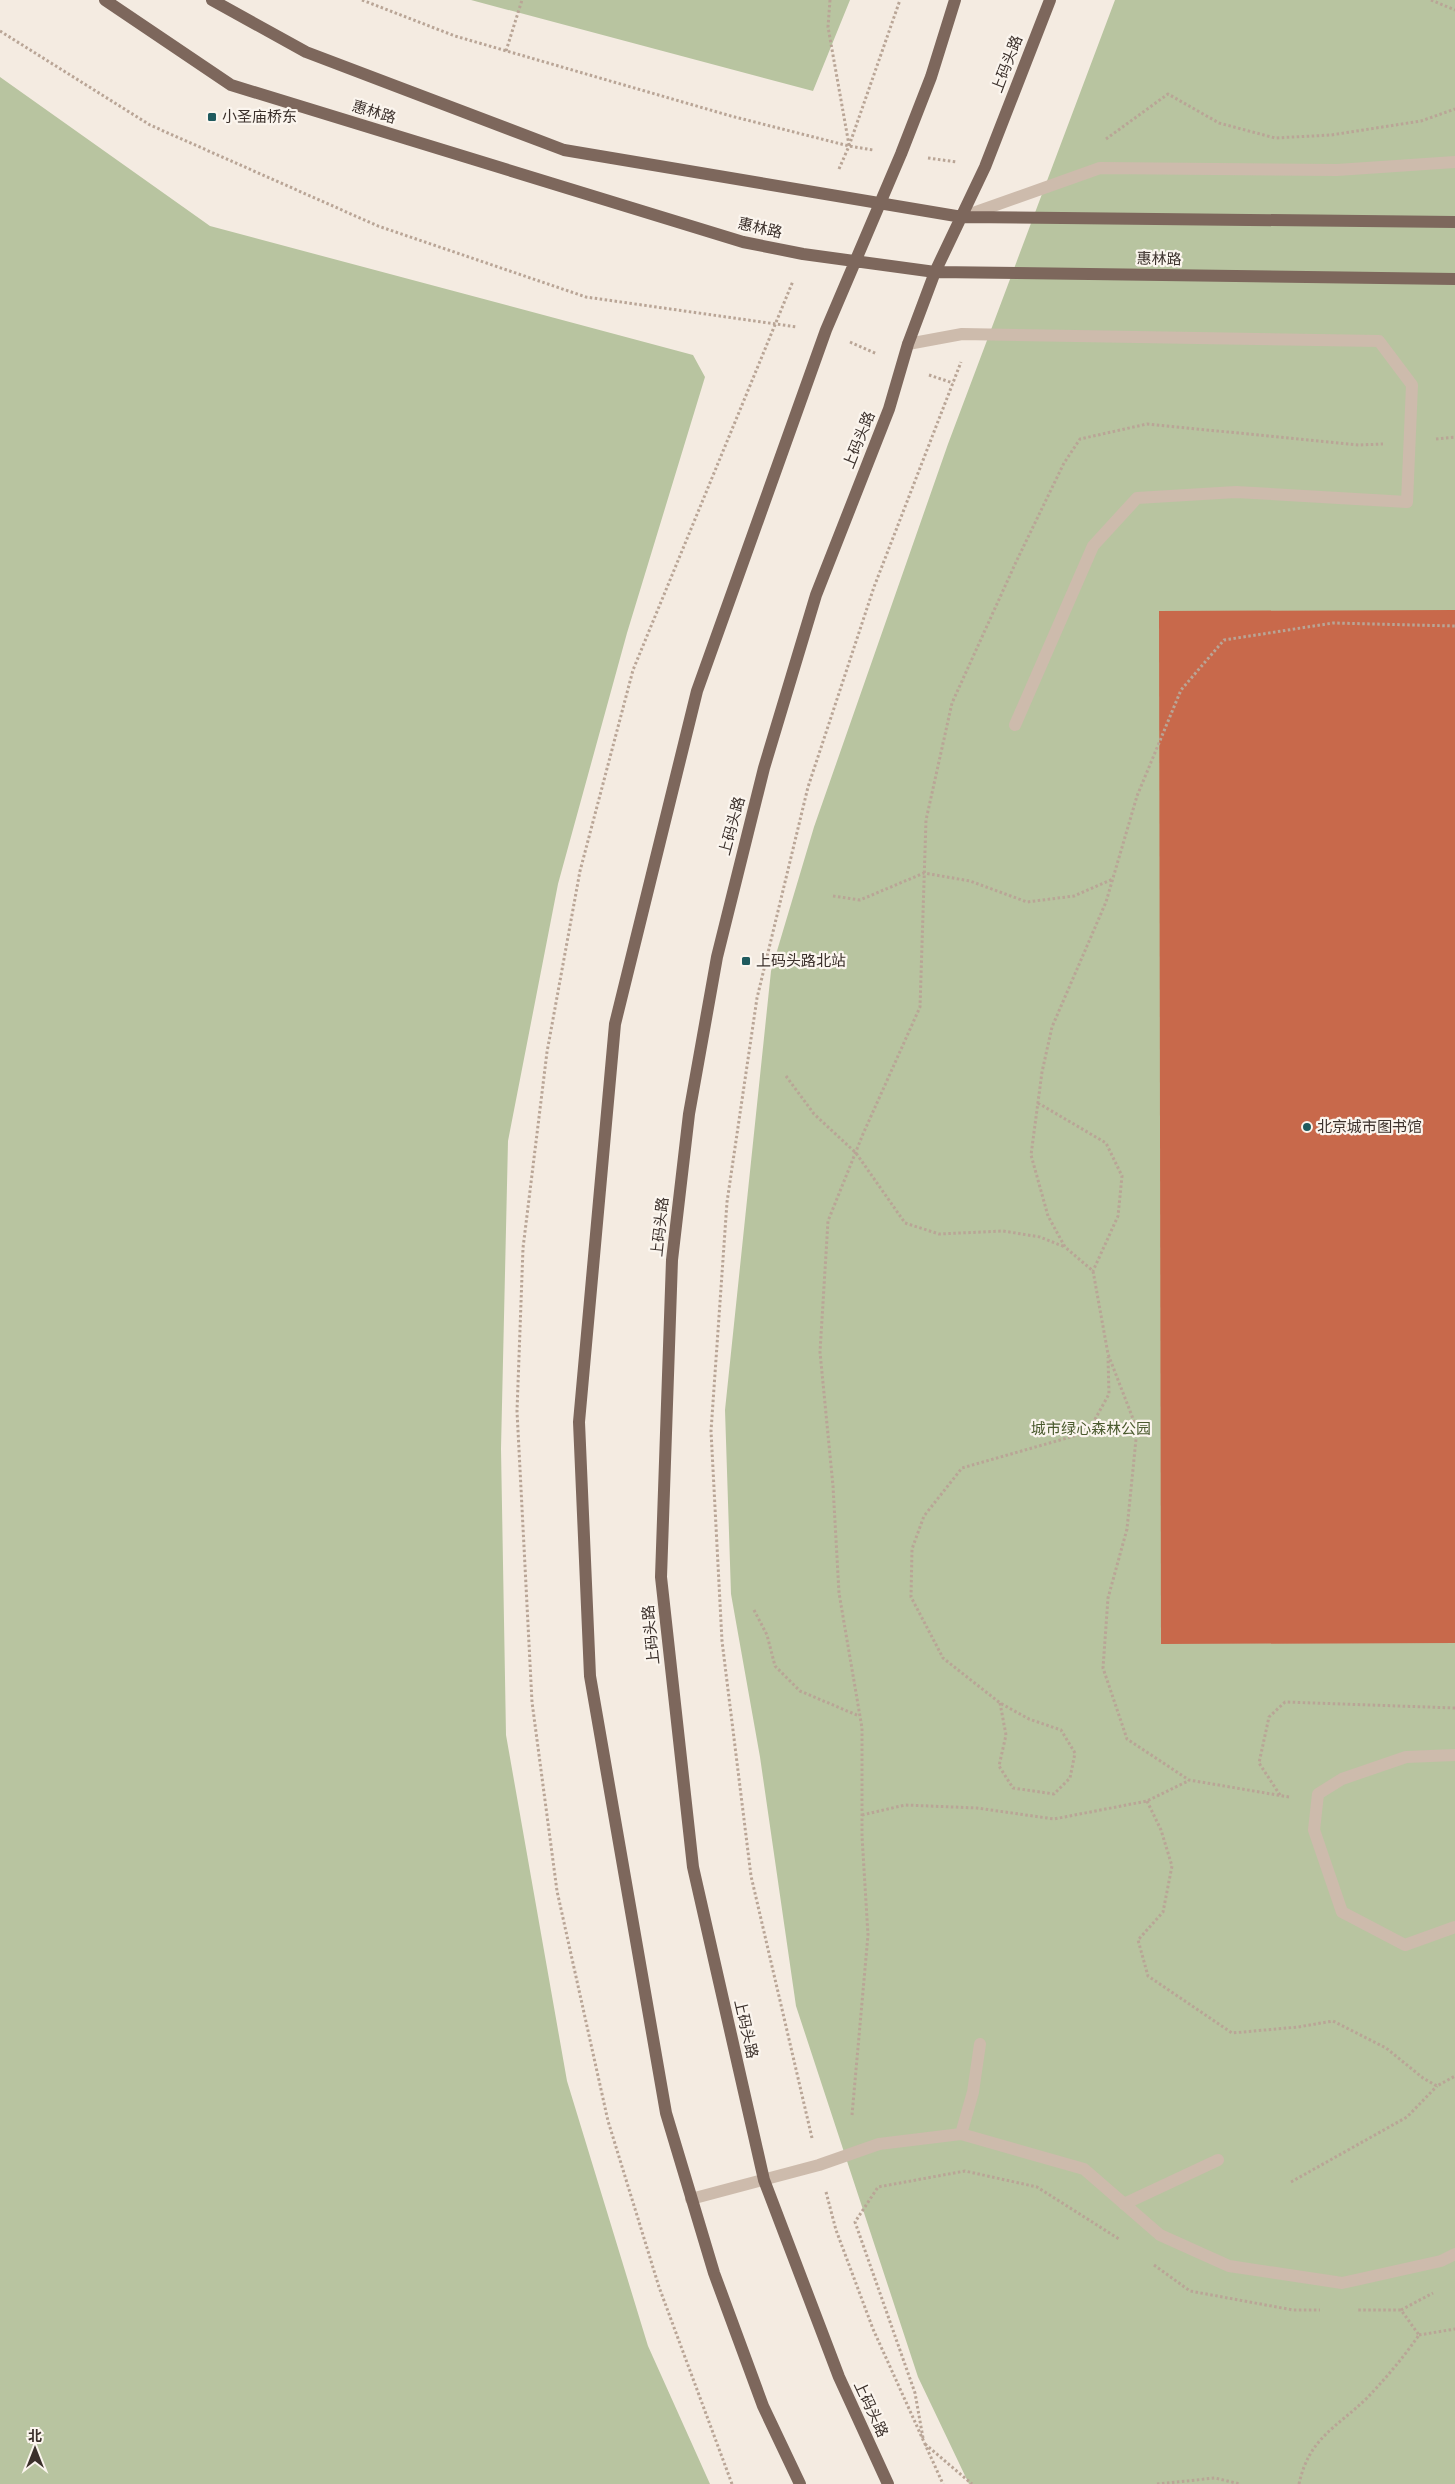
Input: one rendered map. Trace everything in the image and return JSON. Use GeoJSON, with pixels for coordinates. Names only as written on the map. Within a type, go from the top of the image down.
{"type":"FeatureCollection","features":[{"type":"Feature","properties":{"kind":"main road","name":"惠林路"},"geometry":{"type":"LineString","coordinates":[[105,0],[231,85],[743,242],[803,254],[935,272],[1455,279]]}},
{"type":"Feature","properties":{"kind":"main road","name":"惠林路"},"geometry":{"type":"LineString","coordinates":[[212,0],[306,52],[564,150],[962,217],[1455,222]]}},
{"type":"Feature","properties":{"kind":"main road"},"geometry":{"type":"LineString","coordinates":[[800,2484],[760,2397],[714,2273],[666,2113],[590,1676],[579,1422],[615,1024],[697,691],[826,330],[878,204],[901,154],[931,77],[955,0]]}},
{"type":"Feature","properties":{"kind":"main road","name":"上码头路"},"geometry":{"type":"LineString","coordinates":[[888,2484],[838,2377],[764,2180],[692,1867],[661,1576],[672,1260],[689,1114],[711,982],[728,902],[764,768],[816,595],[889,409],[908,344],[935,272],[985,167],[1050,0]]}},
{"type":"Feature","properties":{"kind":"lane"},"geometry":{"type":"LineString","coordinates":[[962,217],[1100,168],[1337,170],[1455,162]]}},
{"type":"Feature","properties":{"kind":"lane"},"geometry":{"type":"LineString","coordinates":[[908,344],[962,334],[1379,341],[1412,384],[1407,502],[1236,492],[1137,498],[1092,546],[1015,725]]}},
{"type":"Feature","properties":{"kind":"lane"},"geometry":{"type":"LineString","coordinates":[[1455,1755],[1406,1757],[1342,1779],[1318,1794],[1314,1830],[1342,1912],[1405,1945],[1455,1927]]}},
{"type":"Feature","properties":{"kind":"lane"},"geometry":{"type":"LineString","coordinates":[[961,2134],[973,2092],[980,2044]]}},
{"type":"Feature","properties":{"kind":"lane"},"geometry":{"type":"LineString","coordinates":[[691,2199],[819,2165],[879,2144],[961,2134],[1084,2169],[1160,2235],[1229,2266],[1342,2283],[1441,2262],[1455,2254]]}},
{"type":"Feature","properties":{"kind":"lane"},"geometry":{"type":"LineString","coordinates":[[1124,2204],[1218,2160]]}},
{"type":"Feature","properties":{"kind":"path"},"geometry":{"type":"LineString","coordinates":[[362,0],[455,36],[731,116],[849,146],[985,167]]}},
{"type":"Feature","properties":{"kind":"path"},"geometry":{"type":"LineString","coordinates":[[506,51],[522,0]]}},
{"type":"Feature","properties":{"kind":"path"},"geometry":{"type":"LineString","coordinates":[[830,0],[828,26],[849,146]]}},
{"type":"Feature","properties":{"kind":"path"},"geometry":{"type":"LineString","coordinates":[[827,195],[849,146],[900,0]]}},
{"type":"Feature","properties":{"kind":"path"},"geometry":{"type":"LineString","coordinates":[[1431,0],[1455,10]]}},
{"type":"Feature","properties":{"kind":"path"},"geometry":{"type":"LineString","coordinates":[[0,31],[150,125],[378,226],[586,297],[776,325],[826,330],[902,366],[953,383]]}},
{"type":"Feature","properties":{"kind":"path"},"geometry":{"type":"LineString","coordinates":[[1100,143],[1168,94],[1219,123],[1275,138],[1331,136],[1421,121],[1455,109]]}},
{"type":"Feature","properties":{"kind":"path"},"geometry":{"type":"LineString","coordinates":[[732,2484],[659,2287],[608,2121],[558,1891],[532,1702],[517,1411],[522,1248],[547,1052],[580,870],[633,670],[776,325],[803,254]]}},
{"type":"Feature","properties":{"kind":"path"},"geometry":{"type":"LineString","coordinates":[[943,2484],[870,2320],[836,2230],[800,2095],[751,1876],[722,1641],[711,1431],[726,1212],[757,998],[808,787],[874,587],[972,335]]}},
{"type":"Feature","properties":{"kind":"path"},"geometry":{"type":"LineString","coordinates":[[852,2115],[868,1935],[862,1816],[862,1728],[838,1593],[833,1486],[820,1352],[828,1221],[920,1007],[926,820],[952,703],[1016,562],[1064,463],[1080,439],[1147,424],[1360,446],[1455,438]]}},
{"type":"Feature","properties":{"kind":"path"},"geometry":{"type":"LineString","coordinates":[[1065,1247],[1048,1216],[1032,1155],[1038,1103],[1052,1027],[1106,902],[1137,796],[1181,690],[1224,640],[1333,623],[1455,626]]}},
{"type":"Feature","properties":{"kind":"path"},"geometry":{"type":"LineString","coordinates":[[833,896],[860,900],[924,873],[970,881],[1027,902],[1074,896],[1113,879]]}},
{"type":"Feature","properties":{"kind":"path"},"geometry":{"type":"LineString","coordinates":[[786,1076],[814,1114],[856,1153],[905,1223],[939,1234],[1003,1231],[1040,1237],[1065,1247],[1093,1271]]}},
{"type":"Feature","properties":{"kind":"path"},"geometry":{"type":"LineString","coordinates":[[1000,1703],[1006,1735],[999,1766],[1013,1788],[1054,1794],[1070,1778],[1075,1753],[1061,1730],[1029,1719],[1000,1703],[943,1658],[911,1597],[912,1549],[924,1516],[962,1468],[1088,1432],[1109,1394],[1108,1354],[1093,1271],[1118,1216],[1122,1176],[1106,1143],[1038,1103]]}},
{"type":"Feature","properties":{"kind":"path"},"geometry":{"type":"LineString","coordinates":[[1108,1354],[1137,1429],[1127,1529],[1108,1598],[1103,1668],[1127,1739],[1189,1780],[1317,1802]]}},
{"type":"Feature","properties":{"kind":"path"},"geometry":{"type":"LineString","coordinates":[[754,1610],[767,1635],[775,1666],[800,1691],[859,1716]]}},
{"type":"Feature","properties":{"kind":"path"},"geometry":{"type":"LineString","coordinates":[[1280,1795],[1259,1763],[1269,1717],[1286,1702],[1455,1708]]}},
{"type":"Feature","properties":{"kind":"path"},"geometry":{"type":"LineString","coordinates":[[862,1816],[905,1805],[977,1808],[1054,1819],[1147,1800],[1189,1780]]}},
{"type":"Feature","properties":{"kind":"path"},"geometry":{"type":"LineString","coordinates":[[1147,1800],[1161,1830],[1172,1866],[1163,1912],[1138,1940],[1148,1976],[1192,2004],[1232,2033],[1298,2027],[1333,2020],[1386,2048],[1423,2078],[1437,2086]]}},
{"type":"Feature","properties":{"kind":"path"},"geometry":{"type":"LineString","coordinates":[[1291,2182],[1407,2117],[1437,2086],[1455,2076]]}},
{"type":"Feature","properties":{"kind":"path"},"geometry":{"type":"LineString","coordinates":[[972,2484],[924,2444],[915,2393],[855,2222],[878,2187],[965,2172],[1037,2187],[1127,2245]]}},
{"type":"Feature","properties":{"kind":"path"},"geometry":{"type":"LineString","coordinates":[[1150,2262],[1190,2291],[1293,2310],[1322,2310]]}},
{"type":"Feature","properties":{"kind":"path"},"geometry":{"type":"LineString","coordinates":[[1352,2310],[1401,2310],[1440,2290]]}},
{"type":"Feature","properties":{"kind":"path"},"geometry":{"type":"LineString","coordinates":[[1401,2310],[1419,2335]]}},
{"type":"Feature","properties":{"kind":"path"},"geometry":{"type":"LineString","coordinates":[[1299,2484],[1304,2463],[1320,2439],[1366,2399],[1399,2363],[1419,2335],[1455,2330]]}},
{"type":"Feature","properties":{"kind":"path"},"geometry":{"type":"LineString","coordinates":[[1157,2484],[1214,2478],[1240,2484]]}},
{"type":"Feature","properties":{"kind":"green space"},"geometry":{"type":"Polygon","coordinates":[[[471,0],[850,0],[813,91],[471,0]]]}},
{"type":"Feature","properties":{"kind":"green space","name":"城市绿心森林公园"},"geometry":{"type":"Polygon","coordinates":[[[1115,0],[1455,0],[1455,2484],[969,2484],[918,2377],[796,2006],[760,1757],[731,1594],[725,1410],[771,971],[814,827],[948,444],[1115,0]]]}},
{"type":"Feature","properties":{"kind":"green space"},"geometry":{"type":"Polygon","coordinates":[[[0,77],[210,226],[693,355],[705,377],[627,633],[558,884],[508,1141],[501,1449],[506,1735],[567,2081],[648,2346],[710,2484],[0,2484],[0,77]]]}},
{"type":"Feature","properties":{"kind":"building","name":"北京城市图书馆"},"geometry":{"type":"Polygon","coordinates":[[[1455,610],[1455,1643],[1161,1644],[1159,611],[1455,610]]]}},
{"type":"Feature","properties":{"kind":"place","name":"小圣庙桥东"},"geometry":{"type":"Point","coordinates":[212,117]}},
{"type":"Feature","properties":{"kind":"place","name":"上码头路北站"},"geometry":{"type":"Point","coordinates":[746,961]}},
{"type":"Feature","properties":{"kind":"place","name":"北京城市图书馆"},"geometry":{"type":"Point","coordinates":[1307,1127]}}]}
